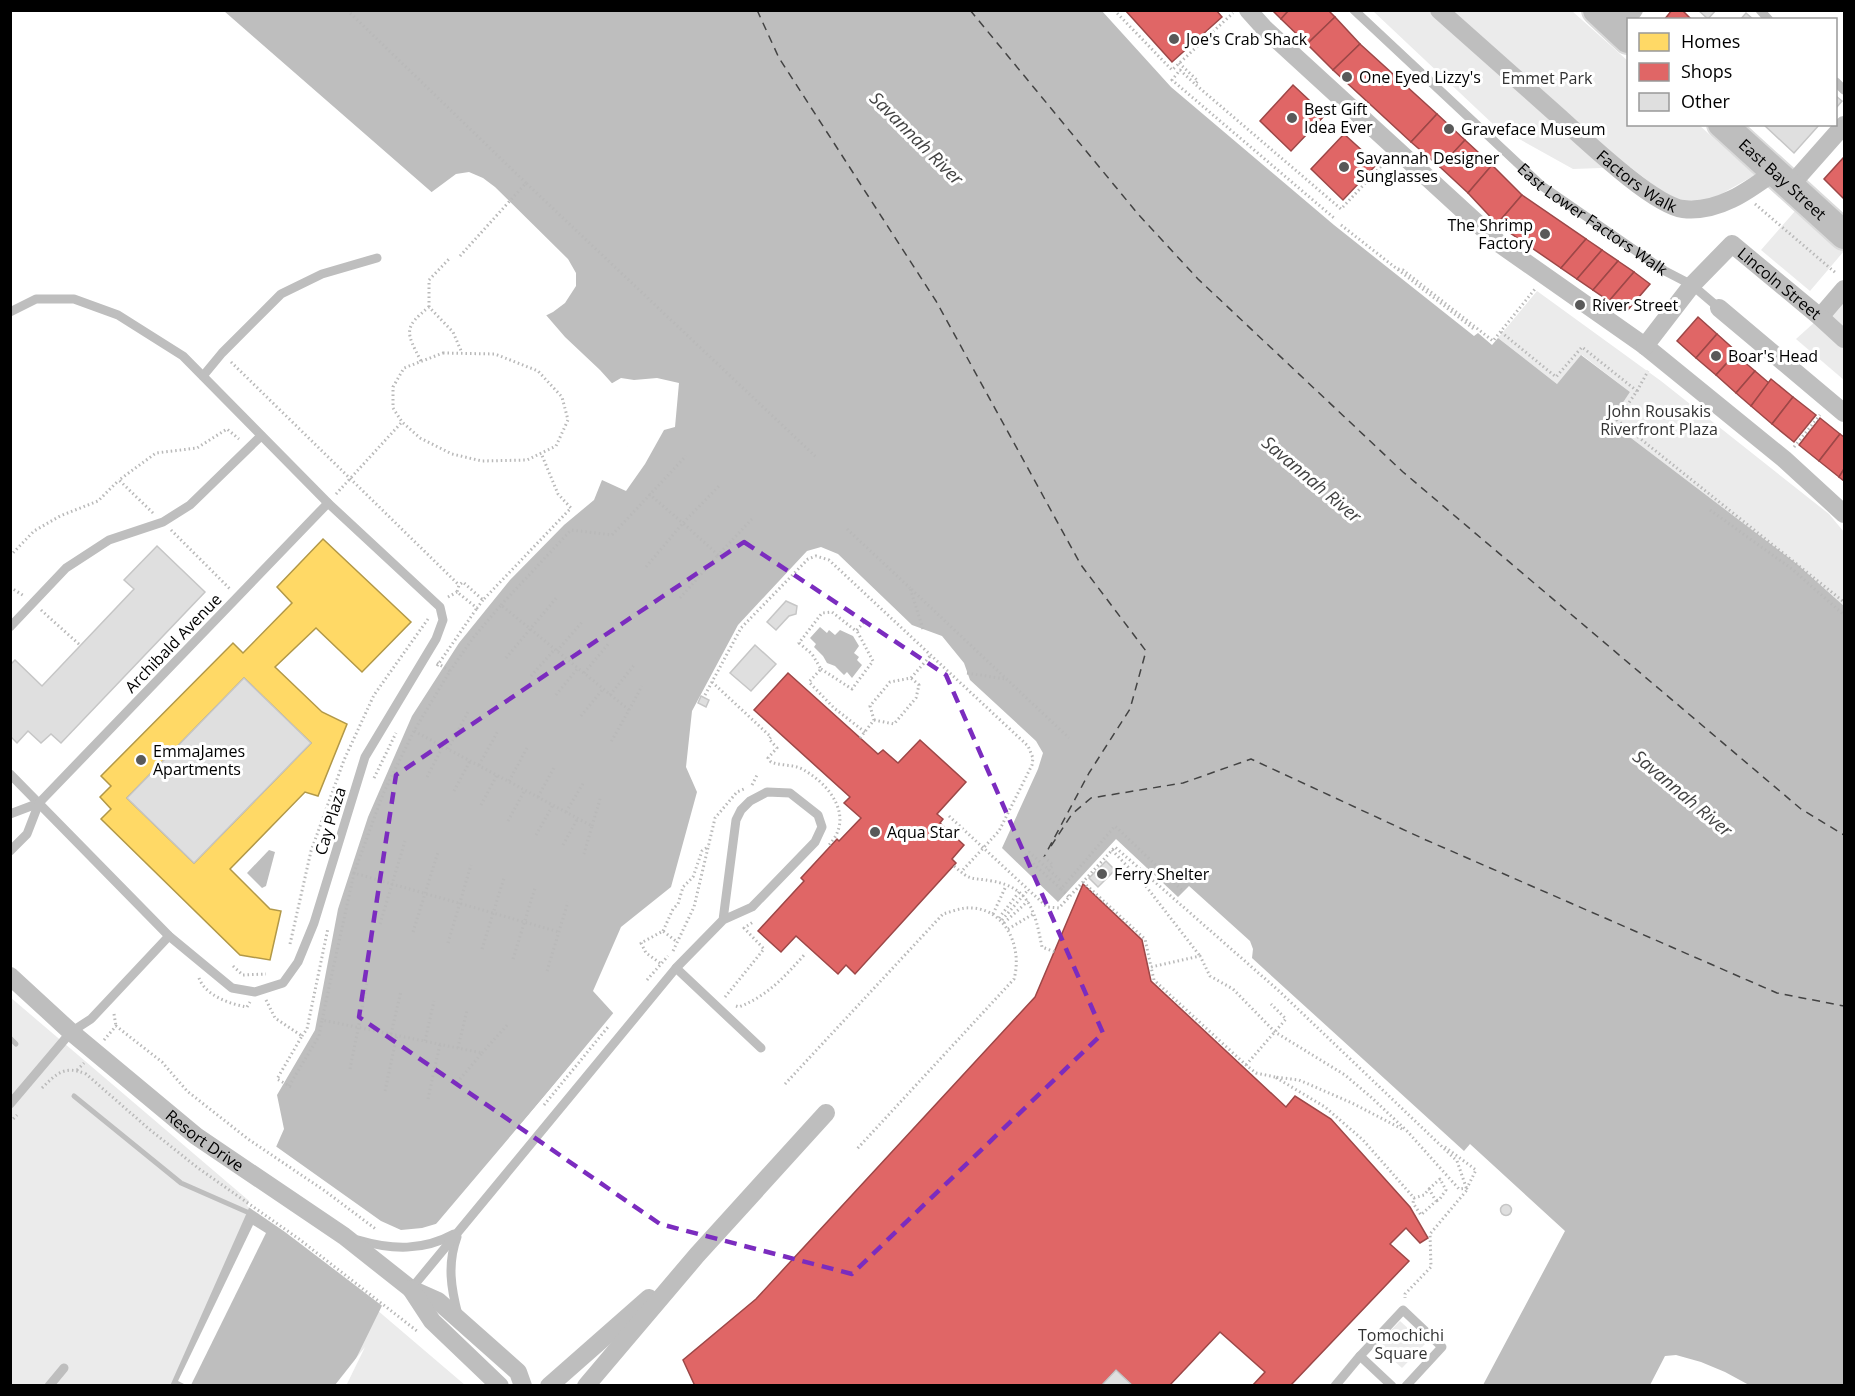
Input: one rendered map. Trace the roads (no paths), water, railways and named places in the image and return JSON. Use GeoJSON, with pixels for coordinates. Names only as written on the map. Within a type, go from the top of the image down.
{"type":"FeatureCollection","features":[{"type":"Feature","properties":{"kind":"main road","name":"East Bay Street"},"geometry":{"type":"LineString","coordinates":[[1724,126],[1845,235]]}},
{"type":"Feature","properties":{"kind":"street"},"geometry":{"type":"LineString","coordinates":[[1248,10],[1501,245],[1645,346],[1784,459],[1845,514]]}},
{"type":"Feature","properties":{"kind":"street","name":"Factors Walk"},"geometry":{"type":"LineString","coordinates":[[1439,10],[1611,162],[1668,205],[1683,209],[1715,207],[1743,193],[1782,179]]}},
{"type":"Feature","properties":{"kind":"street"},"geometry":{"type":"LineString","coordinates":[[1782,179],[1845,125]]}},
{"type":"Feature","properties":{"kind":"street","name":"Lincoln Street"},"geometry":{"type":"LineString","coordinates":[[1645,346],[1692,285],[1732,244],[1820,317],[1845,289]]}},
{"type":"Feature","properties":{"kind":"street","name":"East Lower Factors Walk"},"geometry":{"type":"LineString","coordinates":[[1719,308],[1838,407]]}},
{"type":"Feature","properties":{"kind":"street"},"geometry":{"type":"LineString","coordinates":[[1820,317],[1845,339]]}},
{"type":"Feature","properties":{"kind":"street","name":"Resort Drive"},"geometry":{"type":"LineString","coordinates":[[10,976],[71,1032],[196,1136],[344,1236],[411,1289],[438,1301],[521,1379]]}},
{"type":"Feature","properties":{"kind":"street"},"geometry":{"type":"LineString","coordinates":[[586,1386],[698,1255],[826,1113]]}},
{"type":"Feature","properties":{"kind":"street"},"geometry":{"type":"LineString","coordinates":[[549,1386],[698,1255]]}},
{"type":"Feature","properties":{"kind":"street","name":"Resort Drive"},"geometry":{"type":"LineString","coordinates":[[411,1289],[432,1321],[500,1386]]}},
{"type":"Feature","properties":{"kind":"lane","name":"East Lower Factors Walk"},"geometry":{"type":"LineString","coordinates":[[1353,10],[1542,186],[1665,271],[1692,285],[1719,308]]}},
{"type":"Feature","properties":{"kind":"lane"},"geometry":{"type":"LineString","coordinates":[[203,376],[222,353],[281,294],[322,274],[378,258]]}},
{"type":"Feature","properties":{"kind":"lane","name":"Cay Plaza"},"geometry":{"type":"LineString","coordinates":[[10,312],[36,299],[74,299],[118,315],[183,356],[328,503],[440,607],[443,620],[436,639],[365,757],[314,923],[298,962],[283,983],[262,993],[232,988],[170,936],[10,774]]}},
{"type":"Feature","properties":{"kind":"lane"},"geometry":{"type":"LineString","coordinates":[[10,627],[66,568],[109,540],[163,522],[190,505],[261,436]]}},
{"type":"Feature","properties":{"kind":"lane","name":"Archibald Avenue"},"geometry":{"type":"LineString","coordinates":[[10,851],[27,834],[39,803],[328,503]]}},
{"type":"Feature","properties":{"kind":"lane"},"geometry":{"type":"LineString","coordinates":[[411,1289],[676,968],[723,920],[752,907],[815,842],[822,827],[818,815],[790,793],[767,792],[750,801],[741,810],[736,820],[723,920]]}},
{"type":"Feature","properties":{"kind":"lane","name":"Archibald Avenue"},"geometry":{"type":"LineString","coordinates":[[10,814],[39,803]]}},
{"type":"Feature","properties":{"kind":"lane"},"geometry":{"type":"LineString","coordinates":[[10,1104],[71,1032],[91,1019],[170,936]]}},
{"type":"Feature","properties":{"kind":"lane"},"geometry":{"type":"LineString","coordinates":[[676,968],[761,1048]]}},
{"type":"Feature","properties":{"kind":"lane"},"geometry":{"type":"LineString","coordinates":[[344,1236],[390,1248],[411,1249],[441,1241],[460,1231]]}},
{"type":"Feature","properties":{"kind":"lane"},"geometry":{"type":"LineString","coordinates":[[459,1320],[451,1288],[450,1269],[453,1248],[460,1231]]}},
{"type":"Feature","properties":{"kind":"lane"},"geometry":{"type":"LineString","coordinates":[[1335,1386],[1403,1310],[1442,1347],[1406,1386]]}},
{"type":"Feature","properties":{"kind":"lane"},"geometry":{"type":"LineString","coordinates":[[1360,1356],[1392,1386]]}},
{"type":"Feature","properties":{"kind":"lane"},"geometry":{"type":"LineString","coordinates":[[49,1386],[64,1368]]}},
{"type":"Feature","properties":{"kind":"water","name":"Savannah River"},"geometry":{"type":"Polygon","coordinates":[[[224,11],[1102,11],[1171,87],[1334,225],[1474,336],[1478,333],[1492,345],[1498,338],[1557,384],[1581,355],[1630,392],[1610,422],[1797,564],[1844,606],[1844,1385],[1749,1385],[1701,1362],[1676,1355],[1665,1356],[1650,1385],[1483,1385],[1565,1231],[1470,1144],[1464,1151],[1252,958],[1253,949],[1250,941],[1189,886],[1178,897],[1116,839],[1058,902],[1002,848],[1038,769],[1043,753],[1036,741],[970,680],[964,663],[942,636],[912,625],[838,554],[821,547],[807,551],[738,625],[692,711],[686,767],[697,792],[671,887],[621,927],[593,991],[614,1014],[403,1263],[343,1385],[170,1386],[284,1129],[277,1095],[315,1030],[338,909],[368,817],[412,716],[459,643],[510,580],[564,525],[594,500],[602,480],[620,478],[637,411],[600,370],[565,337],[451,209],[224,11]]]}},
{"type":"Feature","properties":{"kind":"water"},"geometry":{"type":"Polygon","coordinates":[[[820,627],[827,633],[829,630],[835,635],[840,630],[853,636],[859,646],[854,653],[859,657],[857,660],[862,665],[852,678],[847,672],[844,675],[835,666],[827,663],[814,647],[816,644],[810,638],[820,627]]]}},
{"type":"Feature","properties":{"kind":"water"},"geometry":{"type":"Polygon","coordinates":[[[269,850],[275,852],[266,886],[262,888],[247,873],[269,850]]]}},
{"type":"Feature","properties":{"kind":"waterway"},"geometry":{"type":"LineString","coordinates":[[10,1038],[16,1044]]}},
{"type":"Feature","properties":{"kind":"waterway"},"geometry":{"type":"LineString","coordinates":[[74,1096],[181,1183],[247,1212]]}},
{"type":"Feature","properties":{"kind":"place","name":"Joe's Crab Shack"},"geometry":{"type":"Point","coordinates":[1174,39]}},
{"type":"Feature","properties":{"kind":"place","name":"One Eyed Lizzy's"},"geometry":{"type":"Point","coordinates":[1347,77]}},
{"type":"Feature","properties":{"kind":"place","name":"Best Gift Idea Ever"},"geometry":{"type":"Point","coordinates":[1292,118]}},
{"type":"Feature","properties":{"kind":"place","name":"Graveface Museum"},"geometry":{"type":"Point","coordinates":[1449,129]}},
{"type":"Feature","properties":{"kind":"place","name":"Savannah Designer Sunglasses"},"geometry":{"type":"Point","coordinates":[1344,167]}},
{"type":"Feature","properties":{"kind":"place","name":"The Shrimp Factory"},"geometry":{"type":"Point","coordinates":[1545,234]}},
{"type":"Feature","properties":{"kind":"place","name":"River Street"},"geometry":{"type":"Point","coordinates":[1580,305]}},
{"type":"Feature","properties":{"kind":"place","name":"Boar's Head"},"geometry":{"type":"Point","coordinates":[1716,356]}},
{"type":"Feature","properties":{"kind":"place","name":"EmmaJames Apartments"},"geometry":{"type":"Point","coordinates":[141,760]}},
{"type":"Feature","properties":{"kind":"place","name":"Aqua Star"},"geometry":{"type":"Point","coordinates":[875,832]}},
{"type":"Feature","properties":{"kind":"place","name":"Ferry Shelter"},"geometry":{"type":"Point","coordinates":[1102,874]}},
{"type":"Feature","properties":{"kind":"park label","name":"Emmet Park"},"geometry":{"type":"Point","coordinates":[1547,78]}},
{"type":"Feature","properties":{"kind":"park label","name":"John Rousakis Riverfront Plaza"},"geometry":{"type":"Point","coordinates":[1659,420]}},
{"type":"Feature","properties":{"kind":"park label","name":"Tomochichi Square"},"geometry":{"type":"Point","coordinates":[1401,1344]}}]}
